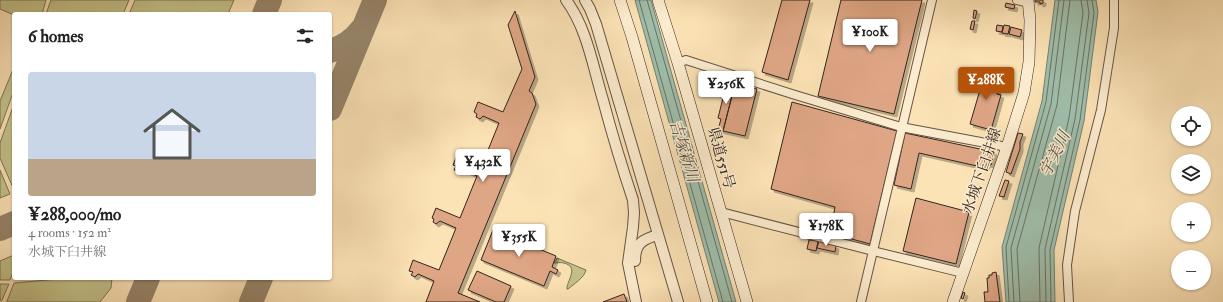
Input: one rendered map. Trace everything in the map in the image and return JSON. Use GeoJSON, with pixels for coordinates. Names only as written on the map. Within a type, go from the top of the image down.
{"type":"FeatureCollection","features":[{"type":"Feature","properties":{"kind":"main road"},"geometry":{"type":"LineString","coordinates":[[620,0],[632,37],[707,302]]}},
{"type":"Feature","properties":{"kind":"main road","name":"県道551号"},"geometry":{"type":"LineString","coordinates":[[658,0],[678,63],[747,302]]}},
{"type":"Feature","properties":{"kind":"main road","name":"水城下臼井線"},"geometry":{"type":"LineString","coordinates":[[953,302],[1007,147],[1024,93],[1029,62],[1029,2]]}},
{"type":"Feature","properties":{"kind":"street"},"geometry":{"type":"LineString","coordinates":[[566,0],[584,35],[606,115],[633,200],[634,227],[628,263],[636,302]]}},
{"type":"Feature","properties":{"kind":"street"},"geometry":{"type":"LineString","coordinates":[[585,0],[596,24],[678,302]]}},
{"type":"Feature","properties":{"kind":"street"},"geometry":{"type":"LineString","coordinates":[[861,302],[932,0]]}},
{"type":"Feature","properties":{"kind":"street"},"geometry":{"type":"LineString","coordinates":[[1017,0],[1029,2]]}},
{"type":"Feature","properties":{"kind":"street"},"geometry":{"type":"LineString","coordinates":[[1069,302],[1067,265],[1075,211],[1101,110],[1114,28],[1114,0]]}},
{"type":"Feature","properties":{"kind":"street"},"geometry":{"type":"LineString","coordinates":[[678,63],[686,60],[901,127],[1007,147]]}},
{"type":"Feature","properties":{"kind":"street"},"geometry":{"type":"LineString","coordinates":[[721,212],[963,273]]}},
{"type":"Feature","properties":{"kind":"street"},"geometry":{"type":"LineString","coordinates":[[634,290],[635,254],[638,247],[640,243],[648,238],[658,235]]}},
{"type":"Feature","properties":{"kind":"shaded area"},"geometry":{"type":"Polygon","coordinates":[[[0,0],[46,0],[43,12],[12,12],[12,14],[0,9],[0,0]]]}},
{"type":"Feature","properties":{"kind":"shaded area"},"geometry":{"type":"Polygon","coordinates":[[[51,0],[129,0],[124,12],[47,12],[51,0]]]}},
{"type":"Feature","properties":{"kind":"shaded area"},"geometry":{"type":"Polygon","coordinates":[[[135,0],[234,0],[229,12],[130,12],[135,0]]]}},
{"type":"Feature","properties":{"kind":"shaded area"},"geometry":{"type":"Polygon","coordinates":[[[12,72],[12,96],[0,129],[0,101],[12,72]]]}},
{"type":"Feature","properties":{"kind":"shaded area"},"geometry":{"type":"Polygon","coordinates":[[[12,110],[12,185],[0,158],[0,143],[12,110]]]}},
{"type":"Feature","properties":{"kind":"shaded area"},"geometry":{"type":"Polygon","coordinates":[[[0,170],[10,194],[0,198],[0,170]]]}},
{"type":"Feature","properties":{"kind":"shaded area"},"geometry":{"type":"Polygon","coordinates":[[[12,256],[12,275],[10,280],[0,280],[0,261],[12,256]]]}},
{"type":"Feature","properties":{"kind":"shaded area"},"geometry":{"type":"Polygon","coordinates":[[[557,258],[586,270],[581,278],[568,289],[567,286],[572,271],[571,268],[569,265],[564,263],[554,263],[557,258]]]}},
{"type":"Feature","properties":{"kind":"shaded area"},"geometry":{"type":"Polygon","coordinates":[[[47,280],[112,280],[111,288],[100,302],[7,302],[14,283],[47,280]]]}},
{"type":"Feature","properties":{"kind":"shaded area"},"geometry":{"type":"Polygon","coordinates":[[[0,284],[9,284],[2,300],[0,301],[0,284]]]}},
{"type":"Feature","properties":{"kind":"water","name":"吉塚新川"},"geometry":{"type":"Polygon","coordinates":[[[635,0],[651,0],[736,302],[719,302],[635,0]]]}},
{"type":"Feature","properties":{"kind":"water","name":"宇美川"},"geometry":{"type":"Polygon","coordinates":[[[1055,0],[1096,0],[1098,12],[1084,121],[1054,250],[1055,302],[1006,302],[1002,247],[1042,101],[1055,0]]]}},
{"type":"Feature","properties":{"kind":"building"},"geometry":{"type":"Polygon","coordinates":[[[782,0],[810,0],[788,80],[762,72],[782,0]]]}},
{"type":"Feature","properties":{"kind":"building"},"geometry":{"type":"Polygon","coordinates":[[[841,0],[922,0],[894,114],[818,96],[841,0]]]}},
{"type":"Feature","properties":{"kind":"building"},"geometry":{"type":"Polygon","coordinates":[[[1035,0],[1043,0],[1043,3],[1040,4],[1040,2],[1035,2],[1035,0]]]}},
{"type":"Feature","properties":{"kind":"building"},"geometry":{"type":"Polygon","coordinates":[[[1006,3],[1015,5],[1014,9],[1005,7],[1006,3]]]}},
{"type":"Feature","properties":{"kind":"building"},"geometry":{"type":"Polygon","coordinates":[[[974,10],[977,11],[975,19],[973,18],[974,10]]]}},
{"type":"Feature","properties":{"kind":"building"},"geometry":{"type":"Polygon","coordinates":[[[515,11],[535,77],[529,91],[532,93],[536,104],[458,293],[480,302],[426,302],[434,281],[418,274],[415,277],[411,275],[413,272],[409,271],[413,260],[439,270],[456,228],[440,221],[436,224],[433,222],[434,219],[432,218],[436,208],[460,218],[477,176],[461,169],[458,171],[454,170],[456,166],[453,165],[457,155],[482,165],[499,123],[483,116],[480,119],[476,117],[477,114],[474,112],[478,102],[503,112],[522,69],[508,25],[515,11]]]}},
{"type":"Feature","properties":{"kind":"building"},"geometry":{"type":"Polygon","coordinates":[[[972,21],[975,21],[973,30],[970,29],[972,21]]]}},
{"type":"Feature","properties":{"kind":"building"},"geometry":{"type":"Polygon","coordinates":[[[997,25],[1003,26],[1002,32],[996,31],[997,25]]]}},
{"type":"Feature","properties":{"kind":"building"},"geometry":{"type":"Polygon","coordinates":[[[1004,25],[1010,26],[1008,34],[1002,33],[1004,25]]]}},
{"type":"Feature","properties":{"kind":"building"},"geometry":{"type":"Polygon","coordinates":[[[1011,27],[1022,30],[1020,37],[1009,34],[1011,27]]]}},
{"type":"Feature","properties":{"kind":"building"},"geometry":{"type":"Polygon","coordinates":[[[976,73],[1000,80],[997,94],[1001,95],[991,130],[970,124],[980,90],[972,88],[976,73]]]}},
{"type":"Feature","properties":{"kind":"building"},"geometry":{"type":"Polygon","coordinates":[[[727,82],[735,84],[723,131],[718,130],[721,119],[718,118],[727,82]]]}},
{"type":"Feature","properties":{"kind":"building"},"geometry":{"type":"Polygon","coordinates":[[[735,84],[757,89],[745,136],[723,131],[735,84]]]}},
{"type":"Feature","properties":{"kind":"building"},"geometry":{"type":"Polygon","coordinates":[[[792,102],[897,131],[870,244],[830,233],[835,207],[771,189],[792,102]]]}},
{"type":"Feature","properties":{"kind":"building"},"geometry":{"type":"Polygon","coordinates":[[[905,133],[994,152],[991,165],[987,164],[986,168],[919,153],[911,189],[894,185],[905,133]]]}},
{"type":"Feature","properties":{"kind":"building"},"geometry":{"type":"Polygon","coordinates":[[[1018,133],[1023,134],[1020,142],[1020,149],[1011,174],[1006,172],[1018,133]]]}},
{"type":"Feature","properties":{"kind":"building"},"geometry":{"type":"Polygon","coordinates":[[[1005,180],[1009,181],[1004,197],[999,196],[1005,180]]]}},
{"type":"Feature","properties":{"kind":"building"},"geometry":{"type":"Polygon","coordinates":[[[916,198],[969,212],[956,264],[903,251],[916,198]]]}},
{"type":"Feature","properties":{"kind":"building"},"geometry":{"type":"Polygon","coordinates":[[[493,230],[556,256],[552,267],[558,270],[556,274],[550,271],[544,286],[481,260],[493,230]]]}},
{"type":"Feature","properties":{"kind":"building"},"geometry":{"type":"Polygon","coordinates":[[[809,240],[818,241],[816,251],[807,249],[809,240]]]}},
{"type":"Feature","properties":{"kind":"building"},"geometry":{"type":"Polygon","coordinates":[[[819,241],[836,246],[835,252],[817,248],[819,241]]]}},
{"type":"Feature","properties":{"kind":"building"},"geometry":{"type":"Polygon","coordinates":[[[477,271],[511,286],[504,302],[496,302],[468,290],[477,271]]]}},
{"type":"Feature","properties":{"kind":"building"},"geometry":{"type":"Polygon","coordinates":[[[996,272],[1000,302],[985,302],[984,292],[988,292],[987,278],[989,278],[989,275],[992,275],[992,273],[996,272]]]}},
{"type":"Feature","properties":{"kind":"building"},"geometry":{"type":"Polygon","coordinates":[[[963,292],[965,293],[963,299],[961,298],[963,292]]]}},
{"type":"Feature","properties":{"kind":"building"},"geometry":{"type":"Polygon","coordinates":[[[624,294],[627,302],[603,302],[624,294]]]}},
{"type":"Feature","properties":{"kind":"taxiway"},"geometry":{"type":"LineString","coordinates":[[265,12],[270,0]]}},
{"type":"Feature","properties":{"kind":"taxiway"},"geometry":{"type":"LineString","coordinates":[[332,104],[375,0]]}},
{"type":"Feature","properties":{"kind":"taxiway"},"geometry":{"type":"LineString","coordinates":[[332,50],[347,43],[361,30]]}},
{"type":"Feature","properties":{"kind":"taxiway"},"geometry":{"type":"LineString","coordinates":[[0,229],[12,224]]}},
{"type":"Feature","properties":{"kind":"taxiway"},"geometry":{"type":"LineString","coordinates":[[138,302],[147,280]]}},
{"type":"Feature","properties":{"kind":"taxiway"},"geometry":{"type":"LineString","coordinates":[[251,302],[260,280]]}}]}
